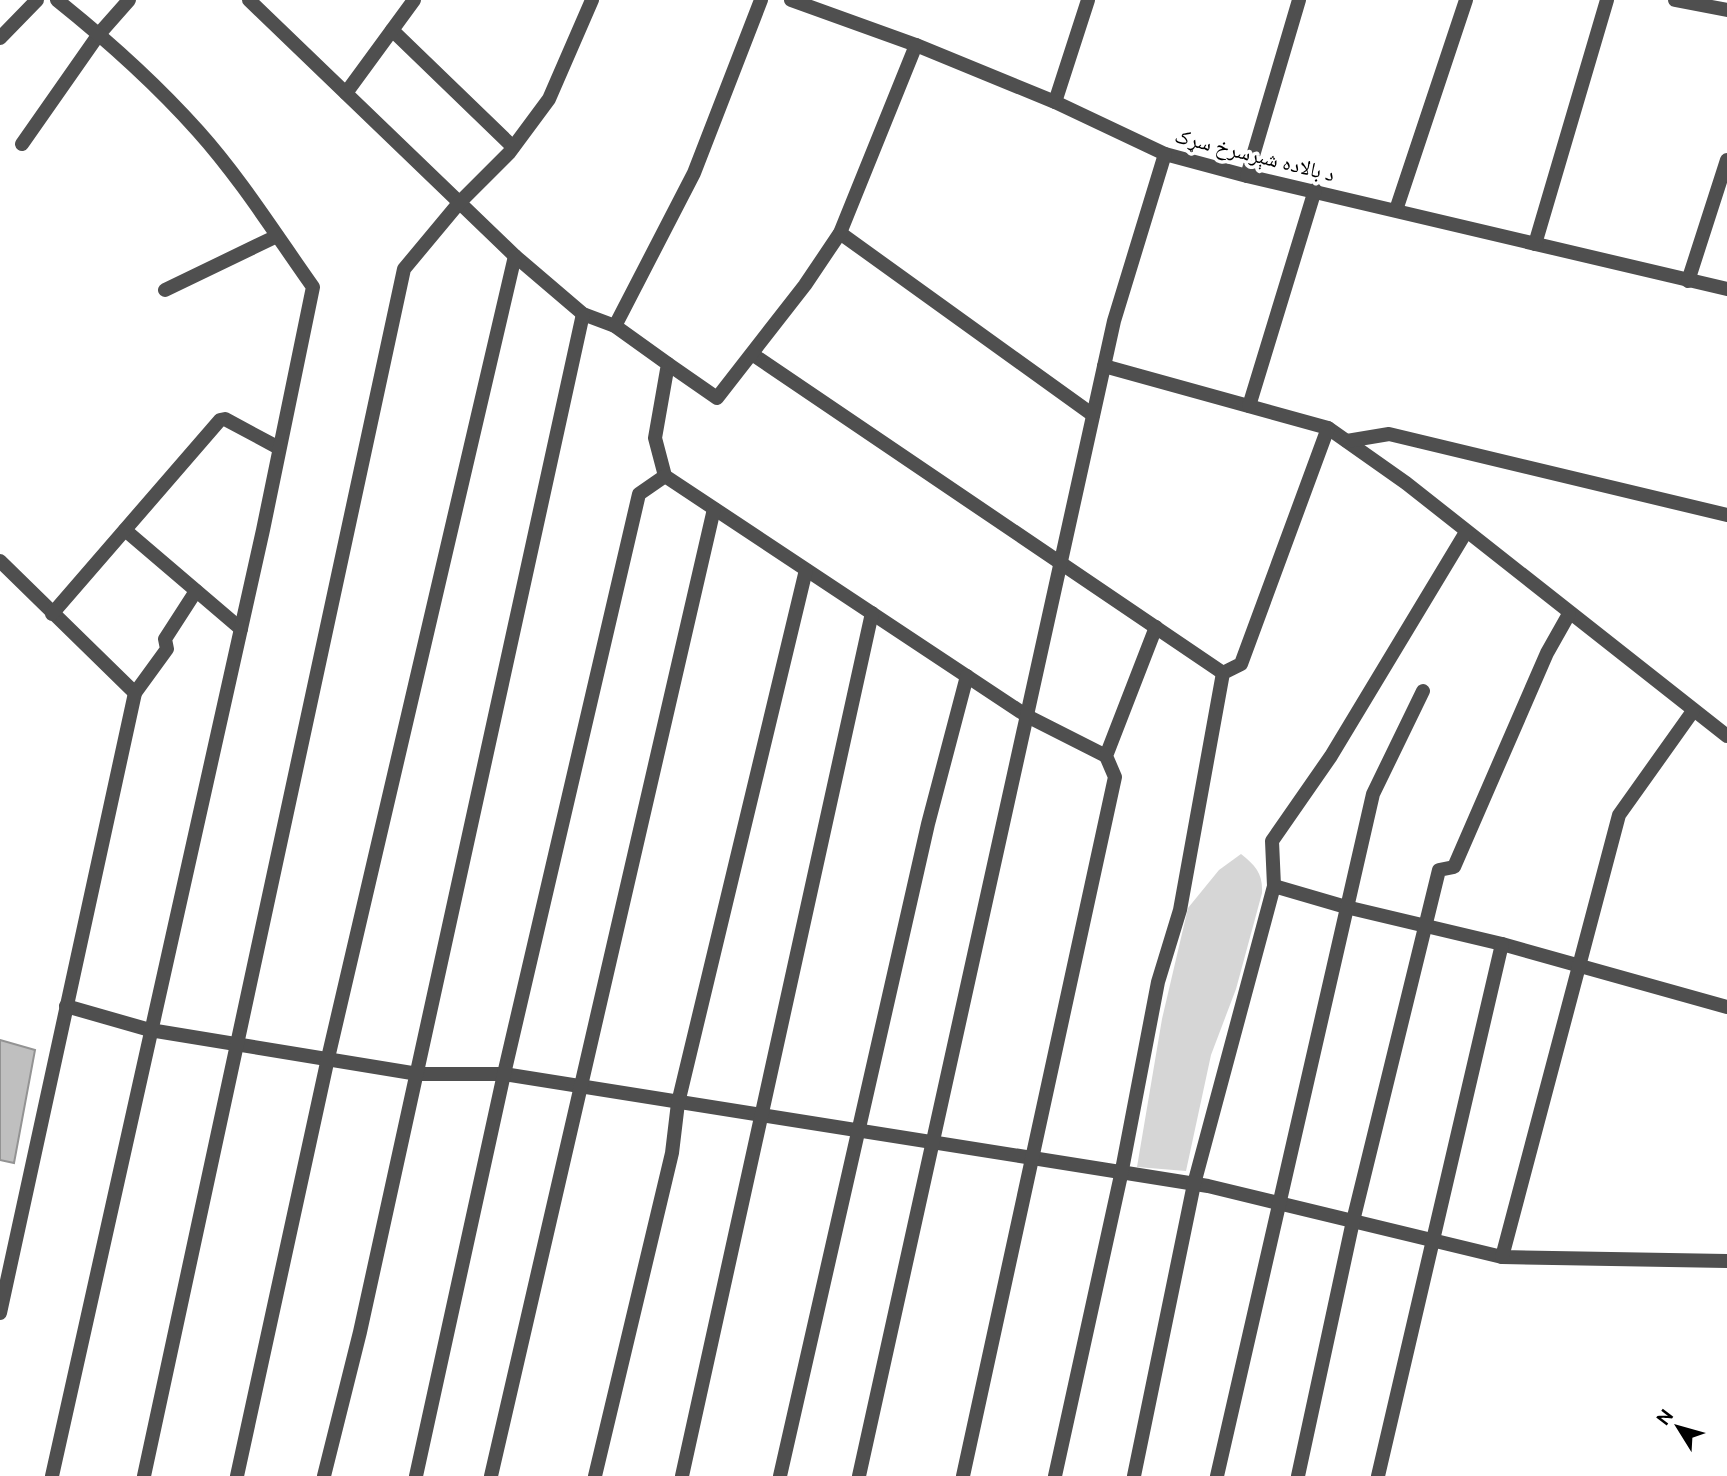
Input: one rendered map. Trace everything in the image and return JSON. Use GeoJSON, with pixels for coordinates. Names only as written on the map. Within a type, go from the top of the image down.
{"type":"FeatureCollection","features":[{"type":"Feature","properties":{"kind":"street"},"geometry":{"type":"LineString","coordinates":[[0,38],[37,0]]}},
{"type":"Feature","properties":{"kind":"street"},"geometry":{"type":"LineString","coordinates":[[52,1476],[241,629],[313,287],[199,132],[99,34],[57,0]]}},
{"type":"Feature","properties":{"kind":"street"},"geometry":{"type":"LineString","coordinates":[[22,144],[99,34],[128,0]]}},
{"type":"Feature","properties":{"kind":"street"},"geometry":{"type":"LineString","coordinates":[[249,0],[515,256],[583,314],[615,326],[717,398],[805,285],[840,233],[916,45]]}},
{"type":"Feature","properties":{"kind":"street"},"geometry":{"type":"LineString","coordinates":[[346,93],[414,0]]}},
{"type":"Feature","properties":{"kind":"street"},"geometry":{"type":"LineString","coordinates":[[144,1476],[404,269],[459,203],[513,147],[549,99],[592,0]]}},
{"type":"Feature","properties":{"kind":"street"},"geometry":{"type":"LineString","coordinates":[[615,326],[694,173],[761,0]]}},
{"type":"Feature","properties":{"kind":"street","name":"د بالاده شېرسرخ سړک"},"geometry":{"type":"LineString","coordinates":[[792,0],[916,45],[1055,102],[1165,154],[1247,176],[1727,289]]}},
{"type":"Feature","properties":{"kind":"street"},"geometry":{"type":"LineString","coordinates":[[1055,102],[1088,0]]}},
{"type":"Feature","properties":{"kind":"street"},"geometry":{"type":"LineString","coordinates":[[1247,176],[1300,0]]}},
{"type":"Feature","properties":{"kind":"street"},"geometry":{"type":"LineString","coordinates":[[1396,210],[1466,0]]}},
{"type":"Feature","properties":{"kind":"street"},"geometry":{"type":"LineString","coordinates":[[1535,244],[1607,0]]}},
{"type":"Feature","properties":{"kind":"street"},"geometry":{"type":"LineString","coordinates":[[1675,0],[1727,10]]}},
{"type":"Feature","properties":{"kind":"street"},"geometry":{"type":"LineString","coordinates":[[392,30],[513,147]]}},
{"type":"Feature","properties":{"kind":"street"},"geometry":{"type":"LineString","coordinates":[[859,1476],[1114,321],[1165,154]]}},
{"type":"Feature","properties":{"kind":"street"},"geometry":{"type":"LineString","coordinates":[[1688,281],[1727,160]]}},
{"type":"Feature","properties":{"kind":"street"},"geometry":{"type":"LineString","coordinates":[[1249,406],[1315,190]]}},
{"type":"Feature","properties":{"kind":"street"},"geometry":{"type":"LineString","coordinates":[[840,233],[1093,415]]}},
{"type":"Feature","properties":{"kind":"street"},"geometry":{"type":"LineString","coordinates":[[165,290],[277,236]]}},
{"type":"Feature","properties":{"kind":"street"},"geometry":{"type":"LineString","coordinates":[[237,1476],[328,1058],[515,256]]}},
{"type":"Feature","properties":{"kind":"street"},"geometry":{"type":"LineString","coordinates":[[324,1476],[418,1074],[583,314]]}},
{"type":"Feature","properties":{"kind":"street"},"geometry":{"type":"LineString","coordinates":[[752,354],[1223,673]]}},
{"type":"Feature","properties":{"kind":"street"},"geometry":{"type":"LineString","coordinates":[[668,364],[655,438],[665,476],[1027,716],[1106,756],[1115,777],[964,1476]]}},
{"type":"Feature","properties":{"kind":"street"},"geometry":{"type":"LineString","coordinates":[[1104,366],[1328,428],[1406,483],[1727,736]]}},
{"type":"Feature","properties":{"kind":"street"},"geometry":{"type":"LineString","coordinates":[[52,614],[220,419],[225,419],[279,448]]}},
{"type":"Feature","properties":{"kind":"street"},"geometry":{"type":"LineString","coordinates":[[1223,673],[1241,664],[1328,428]]}},
{"type":"Feature","properties":{"kind":"street"},"geometry":{"type":"LineString","coordinates":[[1347,441],[1389,434],[1727,515]]}},
{"type":"Feature","properties":{"kind":"street"},"geometry":{"type":"LineString","coordinates":[[416,1476],[505,1074],[639,494],[665,476]]}},
{"type":"Feature","properties":{"kind":"street"},"geometry":{"type":"LineString","coordinates":[[491,1476],[714,509]]}},
{"type":"Feature","properties":{"kind":"street"},"geometry":{"type":"LineString","coordinates":[[125,530],[241,629]]}},
{"type":"Feature","properties":{"kind":"street"},"geometry":{"type":"LineString","coordinates":[[1134,1476],[1194,1184],[1274,886],[1272,841],[1331,757],[1466,532]]}},
{"type":"Feature","properties":{"kind":"street"},"geometry":{"type":"LineString","coordinates":[[0,561],[135,693]]}},
{"type":"Feature","properties":{"kind":"street"},"geometry":{"type":"LineString","coordinates":[[595,1476],[672,1153],[678,1103],[806,570]]}},
{"type":"Feature","properties":{"kind":"street"},"geometry":{"type":"LineString","coordinates":[[0,1312],[135,693],[167,649],[166,639],[196,591]]}},
{"type":"Feature","properties":{"kind":"street"},"geometry":{"type":"LineString","coordinates":[[682,1476],[872,613]]}},
{"type":"Feature","properties":{"kind":"street"},"geometry":{"type":"LineString","coordinates":[[1298,1476],[1353,1221],[1439,870],[1454,867],[1547,653],[1569,614]]}},
{"type":"Feature","properties":{"kind":"street"},"geometry":{"type":"LineString","coordinates":[[1106,756],[1156,627]]}},
{"type":"Feature","properties":{"kind":"street"},"geometry":{"type":"LineString","coordinates":[[1055,1476],[1121,1173],[1158,982],[1180,910],[1223,673]]}},
{"type":"Feature","properties":{"kind":"street"},"geometry":{"type":"LineString","coordinates":[[780,1476],[928,824],[967,676]]}},
{"type":"Feature","properties":{"kind":"street"},"geometry":{"type":"LineString","coordinates":[[1217,1476],[1373,794],[1423,691]]}},
{"type":"Feature","properties":{"kind":"street"},"geometry":{"type":"LineString","coordinates":[[1502,1256],[1619,816],[1693,710]]}},
{"type":"Feature","properties":{"kind":"street"},"geometry":{"type":"LineString","coordinates":[[1274,886],[1346,907],[1502,944],[1727,1007]]}},
{"type":"Feature","properties":{"kind":"street"},"geometry":{"type":"LineString","coordinates":[[1378,1476],[1502,944]]}},
{"type":"Feature","properties":{"kind":"street"},"geometry":{"type":"LineString","coordinates":[[66,1006],[150,1030],[418,1074],[505,1074],[1194,1184],[1502,1256],[1727,1261]]}},
{"type":"Feature","properties":{"kind":"shaded area"},"geometry":{"type":"Polygon","coordinates":[[[1241,854],[1257,871],[1262,893],[1236,989],[1211,1055],[1186,1171],[1137,1167],[1162,1019],[1188,908],[1219,870],[1241,854]]]}},
{"type":"Feature","properties":{"kind":"building"},"geometry":{"type":"Polygon","coordinates":[[[0,1040],[35,1050],[14,1163],[0,1160],[0,1040]]]}}]}
